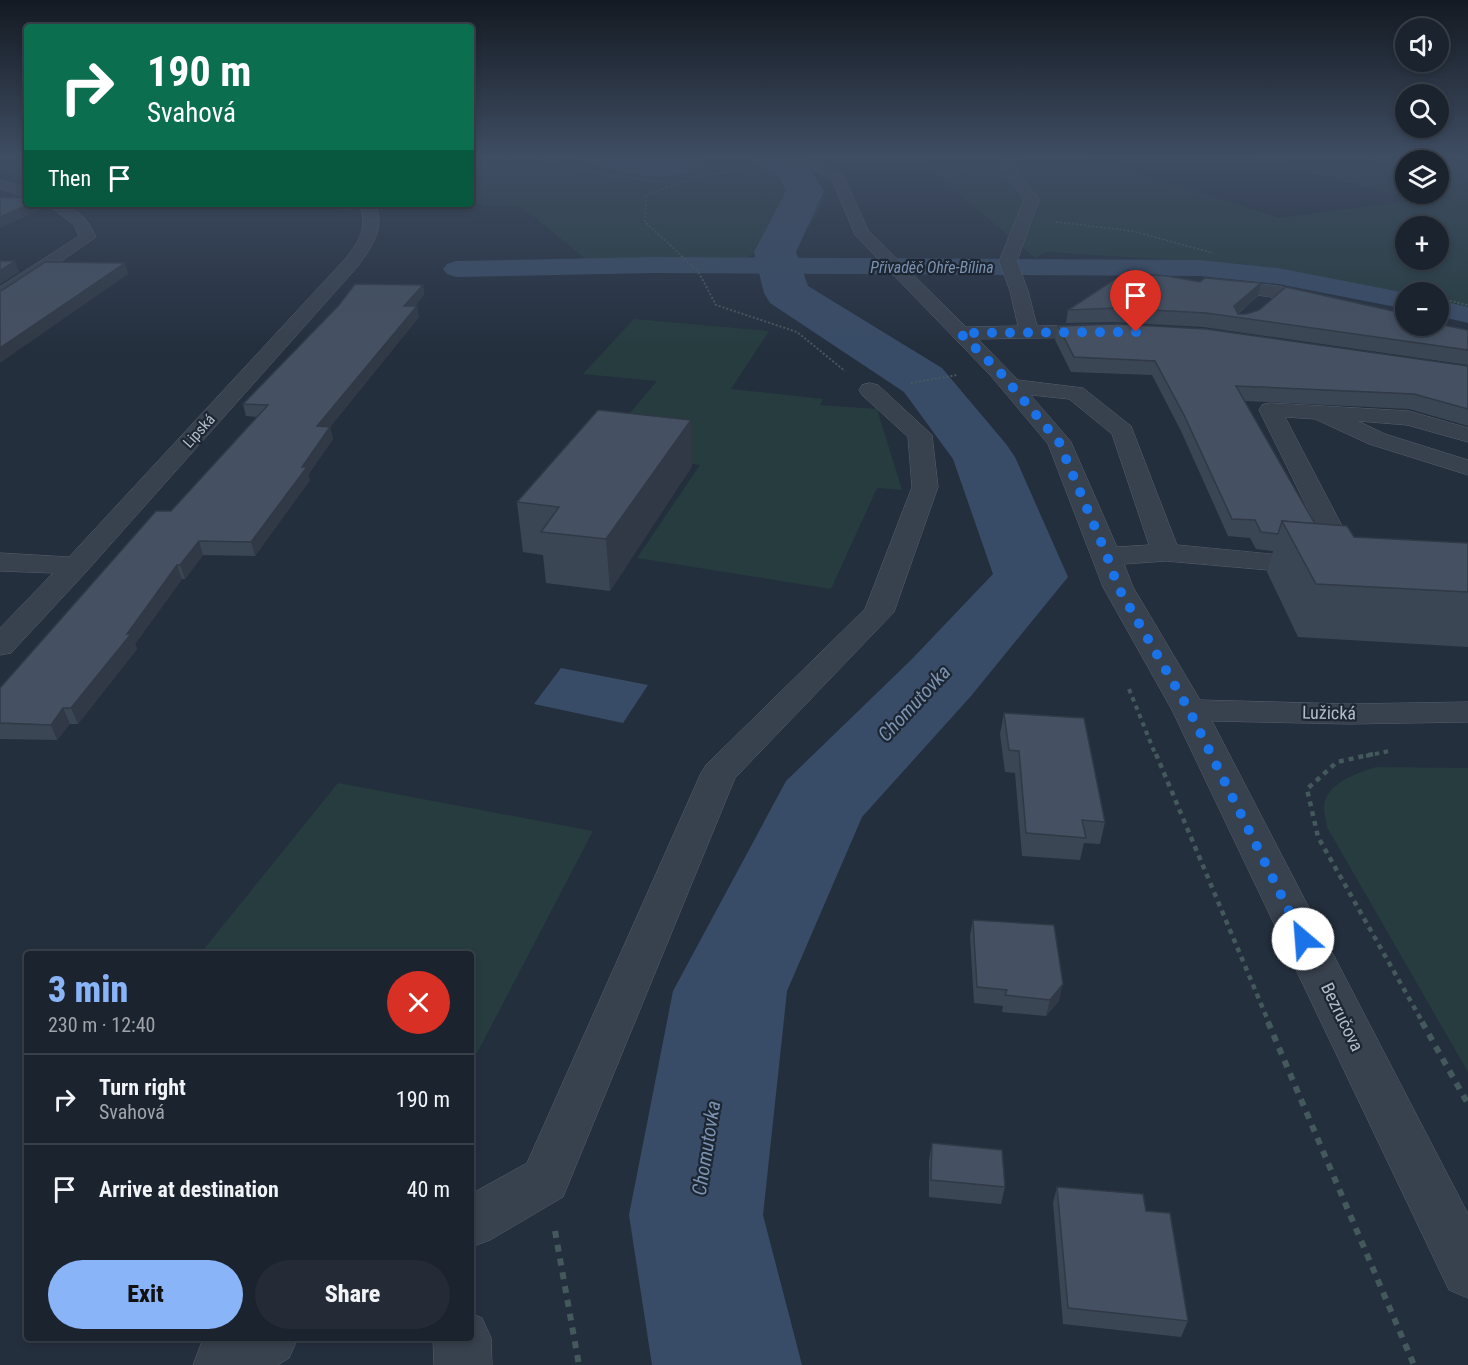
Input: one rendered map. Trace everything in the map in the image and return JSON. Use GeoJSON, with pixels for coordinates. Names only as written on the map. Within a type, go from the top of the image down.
{"type":"FeatureCollection","features":[{"type":"Feature","properties":{"kind":"street"},"geometry":{"type":"LineString","coordinates":[[0,295],[88,237],[79,221]]}},
{"type":"Feature","properties":{"kind":"street","name":"Lipská"},"geometry":{"type":"LineString","coordinates":[[0,646],[76,566],[352,262],[367,241],[372,221]]}},
{"type":"Feature","properties":{"kind":"street","name":"Bezručova"},"geometry":{"type":"LineString","coordinates":[[856,221],[861,232],[1011,386],[1059,442],[1118,587],[1189,710],[1468,1270]]}},
{"type":"Feature","properties":{"kind":"street"},"geometry":{"type":"LineString","coordinates":[[1024,221],[1008,261],[1019,291],[1029,333]]}},
{"type":"Feature","properties":{"kind":"street"},"geometry":{"type":"LineString","coordinates":[[19,264],[48,265]]}},
{"type":"Feature","properties":{"kind":"street"},"geometry":{"type":"LineString","coordinates":[[1199,283],[1234,285],[1278,292],[1395,320]]}},
{"type":"Feature","properties":{"kind":"street"},"geometry":{"type":"LineString","coordinates":[[1260,306],[1278,292]]}},
{"type":"Feature","properties":{"kind":"street"},"geometry":{"type":"LineString","coordinates":[[1342,325],[1357,311]]}},
{"type":"Feature","properties":{"kind":"street"},"geometry":{"type":"LineString","coordinates":[[960,333],[1125,331]]}},
{"type":"Feature","properties":{"kind":"street"},"geometry":{"type":"LineString","coordinates":[[1011,386],[1075,393],[1123,431],[1166,553]]}},
{"type":"Feature","properties":{"kind":"street"},"geometry":{"type":"LineString","coordinates":[[474,1220],[545,1180],[719,773],[879,612],[925,487],[920,435],[870,390]]}},
{"type":"Feature","properties":{"kind":"street"},"geometry":{"type":"LineString","coordinates":[[1107,556],[1166,553],[1362,568],[1270,410],[1409,418],[1468,435]]}},
{"type":"Feature","properties":{"kind":"street"},"geometry":{"type":"LineString","coordinates":[[1319,412],[1377,440],[1468,468]]}},
{"type":"Feature","properties":{"kind":"street"},"geometry":{"type":"LineString","coordinates":[[0,562],[76,566]]}},
{"type":"Feature","properties":{"kind":"street","name":"Lužická"},"geometry":{"type":"LineString","coordinates":[[1189,710],[1349,714],[1468,712]]}},
{"type":"Feature","properties":{"kind":"street"},"geometry":{"type":"LineString","coordinates":[[222,1365],[264,1341]]}},
{"type":"Feature","properties":{"kind":"street"},"geometry":{"type":"LineString","coordinates":[[462,1341],[463,1365]]}},
{"type":"Feature","properties":{"kind":"path"},"geometry":{"type":"LineString","coordinates":[[645,221],[698,272],[716,305],[797,333],[870,390]]}},
{"type":"Feature","properties":{"kind":"path"},"geometry":{"type":"LineString","coordinates":[[1449,301],[1468,305]]}},
{"type":"Feature","properties":{"kind":"path"},"geometry":{"type":"LineString","coordinates":[[1126,682],[1183,822],[1414,1365]]}},
{"type":"Feature","properties":{"kind":"path"},"geometry":{"type":"LineString","coordinates":[[1392,751],[1337,762],[1307,789],[1318,837],[1468,1104]]}},
{"type":"Feature","properties":{"kind":"path"},"geometry":{"type":"LineString","coordinates":[[545,1180],[579,1365]]}},
{"type":"Feature","properties":{"kind":"green space"},"geometry":{"type":"Polygon","coordinates":[[[539,221],[813,221],[811,224],[741,260],[588,261],[539,221]]]}},
{"type":"Feature","properties":{"kind":"green space"},"geometry":{"type":"Polygon","coordinates":[[[991,221],[1395,221],[1395,270],[1449,270],[1449,221],[1468,221],[1468,310],[1449,306],[1449,282],[1395,282],[1395,295],[1243,264],[1046,252],[1035,258],[991,221]]]}},
{"type":"Feature","properties":{"kind":"green space"},"geometry":{"type":"Polygon","coordinates":[[[634,319],[769,331],[731,389],[823,399],[820,405],[877,409],[902,490],[877,488],[831,589],[637,558],[700,465],[598,451],[657,381],[583,374],[634,319]]]}},
{"type":"Feature","properties":{"kind":"green space"},"geometry":{"type":"Polygon","coordinates":[[[1376,767],[1468,768],[1468,1072],[1327,827],[1324,807],[1330,791],[1344,780],[1376,767]]]}},
{"type":"Feature","properties":{"kind":"green space"},"geometry":{"type":"Polygon","coordinates":[[[338,783],[593,831],[475,1057],[474,951],[202,951],[338,783]]]}},
{"type":"Feature","properties":{"kind":"water"},"geometry":{"type":"Polygon","coordinates":[[[561,668],[648,685],[623,723],[534,704],[561,668]]]}},
{"type":"Feature","properties":{"kind":"building"},"geometry":{"type":"Polygon","coordinates":[[[0,261],[15,261],[0,271],[0,261]]]}},
{"type":"Feature","properties":{"kind":"building"},"geometry":{"type":"Polygon","coordinates":[[[45,262],[125,263],[0,348],[0,291],[45,262]]]}},
{"type":"Feature","properties":{"kind":"building"},"geometry":{"type":"Polygon","coordinates":[[[1129,270],[1141,274],[1200,282],[1205,278],[1261,283],[1234,306],[1238,314],[1259,310],[1286,287],[1395,312],[1395,336],[1449,336],[1449,326],[1468,330],[1468,350],[1206,313],[1117,308],[1068,310],[1129,270]]]}},
{"type":"Feature","properties":{"kind":"building"},"geometry":{"type":"Polygon","coordinates":[[[355,284],[423,285],[404,306],[417,306],[317,426],[330,427],[302,467],[307,467],[251,542],[199,541],[180,565],[177,565],[127,634],[131,634],[71,708],[63,708],[51,725],[0,723],[0,688],[156,511],[171,511],[268,405],[243,404],[339,305],[355,284]]]}},
{"type":"Feature","properties":{"kind":"building"},"geometry":{"type":"Polygon","coordinates":[[[1117,324],[1206,329],[1468,366],[1468,409],[1414,394],[1236,386],[1315,524],[1282,521],[1278,534],[1261,532],[1255,520],[1232,519],[1184,415],[1155,361],[1074,357],[1058,326],[1117,324]]]}},
{"type":"Feature","properties":{"kind":"building"},"geometry":{"type":"Polygon","coordinates":[[[598,410],[691,420],[606,539],[541,532],[559,507],[517,502],[598,410]]]}},
{"type":"Feature","properties":{"kind":"building"},"geometry":{"type":"Polygon","coordinates":[[[1282,521],[1347,526],[1354,537],[1468,543],[1468,592],[1316,584],[1282,521]]]}},
{"type":"Feature","properties":{"kind":"building"},"geometry":{"type":"Polygon","coordinates":[[[1004,713],[1084,718],[1105,822],[1082,820],[1086,838],[1026,833],[1019,751],[1009,750],[1004,713]]]}},
{"type":"Feature","properties":{"kind":"building"},"geometry":{"type":"Polygon","coordinates":[[[973,920],[1054,925],[1063,984],[1050,1000],[1005,995],[1007,990],[977,987],[973,920]]]}},
{"type":"Feature","properties":{"kind":"building"},"geometry":{"type":"Polygon","coordinates":[[[932,1143],[1002,1150],[1005,1187],[931,1180],[932,1143]]]}},
{"type":"Feature","properties":{"kind":"building"},"geometry":{"type":"Polygon","coordinates":[[[1057,1187],[1143,1194],[1146,1211],[1170,1213],[1188,1321],[1068,1308],[1057,1187]]]}},
{"type":"Feature","properties":{"kind":"waterway","name":"Chomutovka"},"geometry":{"type":"LineString","coordinates":[[727,1365],[696,1215],[730,991],[820,804],[941,678],[1031,577],[984,457],[923,380],[787,293],[775,252],[790,221]]}},
{"type":"Feature","properties":{"kind":"waterway","name":"Přivaděč Ohře-Bílina"},"geometry":{"type":"LineString","coordinates":[[456,269],[652,265],[1200,268],[1278,276],[1395,299]]}},
{"type":"Feature","properties":{"kind":"waterway","name":"Přivaděč Ohře-Bílina"},"geometry":{"type":"LineString","coordinates":[[1449,311],[1468,315]]}},
{"type":"Feature","properties":{"kind":"route"},"geometry":{"type":"LineString","coordinates":[[1136,332],[1114,330],[960,333],[999,371],[1059,442],[1118,587],[1189,710],[1303,939]]}}]}
